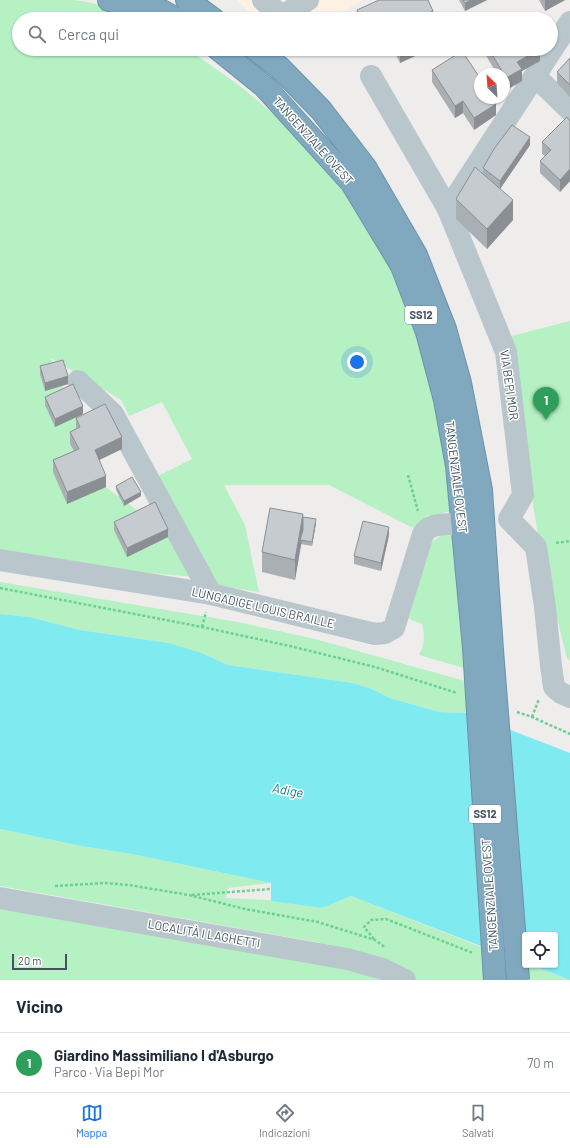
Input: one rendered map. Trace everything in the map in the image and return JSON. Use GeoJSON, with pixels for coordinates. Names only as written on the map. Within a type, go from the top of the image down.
{"type":"FeatureCollection","features":[{"type":"Feature","properties":{"kind":"highway"},"geometry":{"type":"LineString","coordinates":[[109,0],[139,12]]}},
{"type":"Feature","properties":{"kind":"highway"},"geometry":{"type":"LineString","coordinates":[[142,0],[163,12]]}},
{"type":"Feature","properties":{"kind":"highway"},"geometry":{"type":"LineString","coordinates":[[187,0],[203,12]]}},
{"type":"Feature","properties":{"kind":"highway"},"geometry":{"type":"LineString","coordinates":[[214,56],[264,86]]}},
{"type":"Feature","properties":{"kind":"highway","name":"TANGENZIALE OVEST"},"geometry":{"type":"LineString","coordinates":[[227,56],[264,86],[352,183],[402,266],[427,332],[445,400],[457,466],[483,649],[518,980]]}},
{"type":"Feature","properties":{"kind":"highway","name":"TANGENZIALE OVEST"},"geometry":{"type":"LineString","coordinates":[[264,56],[279,67],[321,110],[365,167],[416,255],[445,329],[460,383],[481,490],[483,649],[496,980]]}},
{"type":"Feature","properties":{"kind":"street"},"geometry":{"type":"LineString","coordinates":[[263,0],[277,12]]}},
{"type":"Feature","properties":{"kind":"street"},"geometry":{"type":"LineString","coordinates":[[288,12],[308,0]]}},
{"type":"Feature","properties":{"kind":"street"},"geometry":{"type":"LineString","coordinates":[[558,41],[570,22]]}},
{"type":"Feature","properties":{"kind":"street"},"geometry":{"type":"LineString","coordinates":[[448,209],[548,56]]}},
{"type":"Feature","properties":{"kind":"street","name":"VIA BEPI MOR"},"geometry":{"type":"LineString","coordinates":[[371,76],[448,209],[506,352],[523,495],[509,519],[536,547],[545,607],[554,687],[561,693],[570,697]]}},
{"type":"Feature","properties":{"kind":"street"},"geometry":{"type":"LineString","coordinates":[[535,76],[570,110]]}},
{"type":"Feature","properties":{"kind":"street"},"geometry":{"type":"LineString","coordinates":[[78,381],[113,414],[209,603]]}},
{"type":"Feature","properties":{"kind":"street"},"geometry":{"type":"LineString","coordinates":[[425,530],[434,525],[453,524]]}},
{"type":"Feature","properties":{"kind":"street","name":"LUNGADIGE LOUIS BRAILLE"},"geometry":{"type":"LineString","coordinates":[[0,560],[209,603],[375,634],[385,633],[394,628],[425,530]]}},
{"type":"Feature","properties":{"kind":"street","name":"LOCALITÀ I LAGHETTI"},"geometry":{"type":"LineString","coordinates":[[0,898],[347,959],[383,969],[405,980]]}},
{"type":"Feature","properties":{"kind":"path"},"geometry":{"type":"LineString","coordinates":[[408,475],[425,530]]}},
{"type":"Feature","properties":{"kind":"path"},"geometry":{"type":"LineString","coordinates":[[0,588],[202,627],[290,646],[375,667],[457,693]]}},
{"type":"Feature","properties":{"kind":"path"},"geometry":{"type":"LineString","coordinates":[[202,627],[209,603]]}},
{"type":"Feature","properties":{"kind":"path"},"geometry":{"type":"LineString","coordinates":[[532,717],[540,697]]}},
{"type":"Feature","properties":{"kind":"path"},"geometry":{"type":"LineString","coordinates":[[517,712],[570,734]]}},
{"type":"Feature","properties":{"kind":"path"},"geometry":{"type":"LineString","coordinates":[[52,886],[111,883],[189,895],[245,909],[318,922],[375,940]]}},
{"type":"Feature","properties":{"kind":"path"},"geometry":{"type":"LineString","coordinates":[[189,895],[271,889]]}},
{"type":"Feature","properties":{"kind":"path"},"geometry":{"type":"LineString","coordinates":[[387,951],[364,927],[371,920],[386,919],[476,954]]}},
{"type":"Feature","properties":{"kind":"shaded area"},"geometry":{"type":"Polygon","coordinates":[[[237,0],[362,0],[342,12],[250,12],[237,0]]]}},
{"type":"Feature","properties":{"kind":"green space"},"geometry":{"type":"Polygon","coordinates":[[[0,0],[74,0],[92,3],[120,12],[12,12],[12,56],[198,56],[240,86],[284,123],[345,188],[365,218],[401,288],[431,380],[446,461],[452,511],[427,516],[413,528],[329,485],[224,485],[245,525],[259,592],[219,586],[154,478],[192,459],[162,402],[129,416],[121,400],[51,358],[106,487],[176,540],[194,577],[118,570],[0,551],[0,0]]]}},
{"type":"Feature","properties":{"kind":"green space"},"geometry":{"type":"Polygon","coordinates":[[[570,321],[570,661],[567,658],[541,554],[511,336],[570,321]]]}},
{"type":"Feature","properties":{"kind":"green space"},"geometry":{"type":"Polygon","coordinates":[[[442,535],[454,536],[464,668],[419,655],[424,640],[422,624],[409,619],[426,554],[433,541],[442,535]]]}},
{"type":"Feature","properties":{"kind":"green space"},"geometry":{"type":"Polygon","coordinates":[[[0,582],[238,622],[315,639],[465,681],[467,713],[439,712],[390,698],[372,689],[353,683],[228,665],[202,653],[169,643],[80,630],[30,617],[0,614],[0,582]]]}},
{"type":"Feature","properties":{"kind":"green space"},"geometry":{"type":"Polygon","coordinates":[[[0,829],[81,846],[132,854],[271,883],[228,888],[226,898],[268,900],[322,908],[351,896],[481,947],[484,980],[416,980],[400,968],[373,955],[311,941],[0,886],[0,829]]]}},
{"type":"Feature","properties":{"kind":"green space"},"geometry":{"type":"Polygon","coordinates":[[[0,909],[321,964],[388,980],[0,980],[0,909]]]}},
{"type":"Feature","properties":{"kind":"green space"},"geometry":{"type":"Polygon","coordinates":[[[527,968],[539,968],[569,980],[528,980],[527,968]]]}},
{"type":"Feature","properties":{"kind":"water","name":"Adige"},"geometry":{"type":"Polygon","coordinates":[[[0,614],[30,617],[80,630],[169,643],[202,653],[228,665],[353,683],[372,689],[390,698],[439,712],[467,713],[570,753],[570,980],[539,968],[558,968],[558,932],[522,932],[522,962],[351,896],[322,908],[271,901],[271,883],[132,854],[81,846],[0,829],[0,614]]]}},
{"type":"Feature","properties":{"kind":"building"},"geometry":{"type":"Polygon","coordinates":[[[379,0],[428,0],[433,11],[358,12],[357,10],[379,0]]]}},
{"type":"Feature","properties":{"kind":"building"},"geometry":{"type":"Polygon","coordinates":[[[463,0],[471,0],[465,3],[463,0]]]}},
{"type":"Feature","properties":{"kind":"building"},"geometry":{"type":"Polygon","coordinates":[[[454,56],[465,56],[474,69],[474,104],[496,104],[474,118],[463,101],[455,106],[432,70],[454,56]]]}},
{"type":"Feature","properties":{"kind":"building"},"geometry":{"type":"Polygon","coordinates":[[[493,56],[528,56],[517,62],[522,69],[510,76],[510,68],[500,68],[493,56]]]}},
{"type":"Feature","properties":{"kind":"building"},"geometry":{"type":"Polygon","coordinates":[[[570,58],[570,85],[557,72],[570,58]]]}},
{"type":"Feature","properties":{"kind":"building"},"geometry":{"type":"Polygon","coordinates":[[[567,117],[570,121],[570,169],[560,180],[540,161],[551,150],[542,142],[567,117]]]}},
{"type":"Feature","properties":{"kind":"building"},"geometry":{"type":"Polygon","coordinates":[[[512,125],[530,137],[500,181],[483,168],[494,149],[512,125]]]}},
{"type":"Feature","properties":{"kind":"building"},"geometry":{"type":"Polygon","coordinates":[[[475,167],[513,200],[487,229],[456,199],[475,167]]]}},
{"type":"Feature","properties":{"kind":"building"},"geometry":{"type":"Polygon","coordinates":[[[63,360],[68,376],[45,383],[40,366],[63,360]]]}},
{"type":"Feature","properties":{"kind":"building"},"geometry":{"type":"Polygon","coordinates":[[[73,384],[83,406],[55,419],[45,397],[73,384]]]}},
{"type":"Feature","properties":{"kind":"building"},"geometry":{"type":"Polygon","coordinates":[[[105,404],[122,437],[95,450],[106,476],[67,492],[53,460],[79,449],[70,432],[80,427],[76,418],[105,404]]]}},
{"type":"Feature","properties":{"kind":"building"},"geometry":{"type":"Polygon","coordinates":[[[132,477],[141,492],[124,501],[116,486],[132,477]]]}},
{"type":"Feature","properties":{"kind":"building"},"geometry":{"type":"Polygon","coordinates":[[[155,502],[168,529],[127,548],[114,522],[155,502]]]}},
{"type":"Feature","properties":{"kind":"building"},"geometry":{"type":"Polygon","coordinates":[[[270,508],[303,514],[295,560],[262,552],[270,508]]]}},
{"type":"Feature","properties":{"kind":"building"},"geometry":{"type":"Polygon","coordinates":[[[303,517],[316,519],[312,542],[300,540],[303,530],[303,517]]]}},
{"type":"Feature","properties":{"kind":"building"},"geometry":{"type":"Polygon","coordinates":[[[363,521],[389,527],[381,563],[354,556],[363,521]]]}},
{"type":"Feature","properties":{"kind":"place","name":"Giardino Massimiliano I d'Asburgo"},"geometry":{"type":"Point","coordinates":[546,420]}}]}
